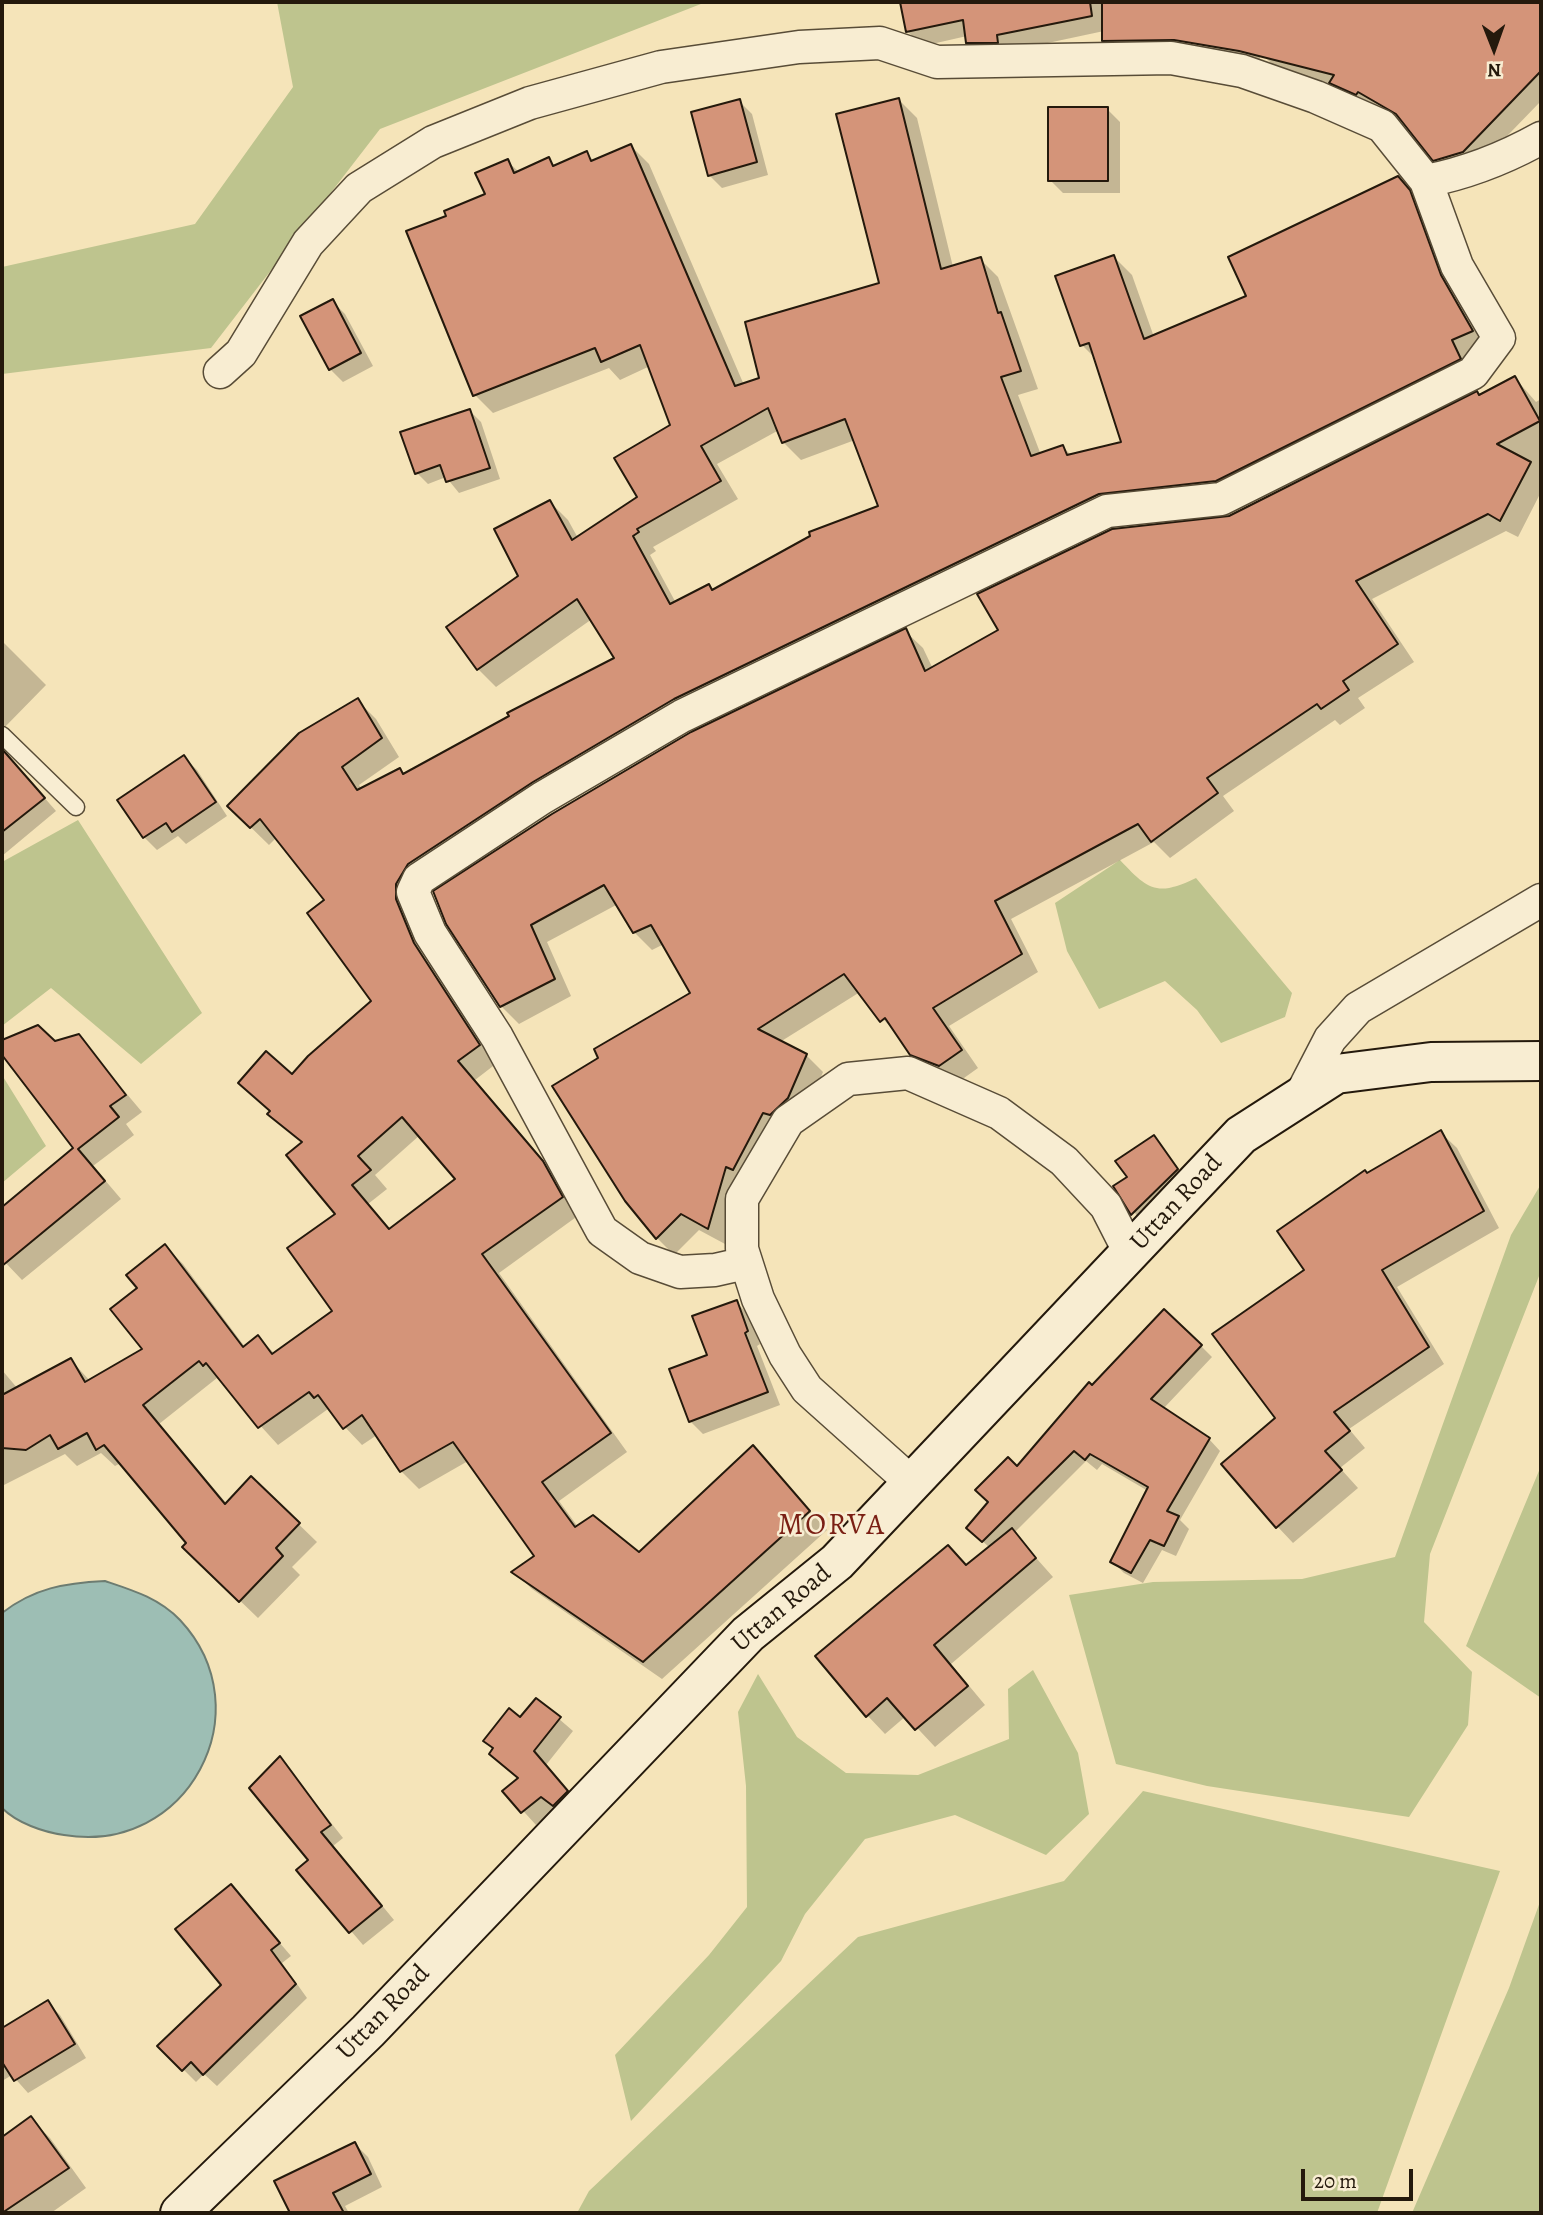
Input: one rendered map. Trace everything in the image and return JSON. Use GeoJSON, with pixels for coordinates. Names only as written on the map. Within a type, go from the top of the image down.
{"type":"FeatureCollection","features":[{"type":"Feature","properties":{"kind":"main road","name":"Uttan Road"},"geometry":{"type":"LineString","coordinates":[[180,2213],[368,2031],[748,1634],[836,1562],[1241,1135],[1336,1074],[1431,1062],[1541,1060]]}},
{"type":"Feature","properties":{"kind":"street"},"geometry":{"type":"LineString","coordinates":[[220,372],[241,353],[308,243],[359,188],[433,142],[530,103],[661,67],[799,47],[880,43],[937,62],[1171,58],[1242,71],[1315,97],[1382,126],[1426,181],[1457,266],[1499,338],[1473,373],[1221,499],[1107,511],[682,716],[542,797],[419,878],[413,892],[430,933],[497,1037],[603,1231],[640,1258],[680,1272],[715,1270],[746,1263]]}},
{"type":"Feature","properties":{"kind":"street"},"geometry":{"type":"LineString","coordinates":[[1426,181],[1459,175],[1541,138]]}},
{"type":"Feature","properties":{"kind":"street"},"geometry":{"type":"LineString","coordinates":[[1300,1097],[1330,1039],[1358,1008],[1541,900]]}},
{"type":"Feature","properties":{"kind":"street"},"geometry":{"type":"LineString","coordinates":[[912,1483],[807,1389],[785,1355],[758,1299],[742,1249],[742,1199],[789,1121],[848,1079],[908,1073],[999,1112],[1064,1161],[1106,1206],[1130,1253]]}},
{"type":"Feature","properties":{"kind":"lane"},"geometry":{"type":"LineString","coordinates":[[2,735],[76,807]]}},
{"type":"Feature","properties":{"kind":"green space"},"geometry":{"type":"Polygon","coordinates":[[[277,2],[706,2],[380,129],[211,348],[2,374],[2,267],[195,224],[293,87],[277,2]]]}},
{"type":"Feature","properties":{"kind":"green space"},"geometry":{"type":"Polygon","coordinates":[[[78,820],[202,1013],[141,1064],[51,988],[2,1026],[2,862],[78,820]]]}},
{"type":"Feature","properties":{"kind":"green space"},"geometry":{"type":"Polygon","coordinates":[[[1120,860],[1146,884],[1162,889],[1196,878],[1292,993],[1285,1017],[1221,1043],[1197,1010],[1165,981],[1099,1009],[1067,951],[1055,903],[1120,860]]]}},
{"type":"Feature","properties":{"kind":"green space"},"geometry":{"type":"Polygon","coordinates":[[[2,1075],[46,1146],[2,1183],[2,1075]]]}},
{"type":"Feature","properties":{"kind":"green space"},"geometry":{"type":"Polygon","coordinates":[[[1541,1184],[1541,1271],[1430,1554],[1424,1622],[1472,1672],[1468,1725],[1409,1817],[1207,1786],[1116,1764],[1069,1595],[1153,1582],[1302,1579],[1395,1557],[1511,1235],[1541,1184]]]}},
{"type":"Feature","properties":{"kind":"green space"},"geometry":{"type":"Polygon","coordinates":[[[1541,1466],[1541,1698],[1466,1646],[1541,1466]]]}},
{"type":"Feature","properties":{"kind":"green space"},"geometry":{"type":"Polygon","coordinates":[[[1033,1670],[1078,1753],[1089,1814],[1046,1855],[955,1815],[865,1839],[805,1914],[781,1961],[631,2121],[615,2055],[709,1955],[747,1907],[746,1786],[738,1712],[758,1674],[797,1737],[846,1773],[918,1775],[1009,1739],[1008,1689],[1033,1670]]]}},
{"type":"Feature","properties":{"kind":"green space"},"geometry":{"type":"Polygon","coordinates":[[[1143,1791],[1500,1871],[1377,2213],[577,2213],[589,2191],[858,1937],[1064,1881],[1143,1791]]]}},
{"type":"Feature","properties":{"kind":"green space"},"geometry":{"type":"Polygon","coordinates":[[[1541,1899],[1541,2213],[1412,2213],[1509,1988],[1541,1899]]]}},
{"type":"Feature","properties":{"kind":"water"},"geometry":{"type":"Polygon","coordinates":[[[105,1581],[154,1600],[180,1620],[204,1656],[215,1695],[213,1734],[200,1770],[177,1800],[146,1823],[108,1836],[56,1834],[23,1822],[2,1808],[2,1613],[26,1598],[50,1588],[105,1581]]]}},
{"type":"Feature","properties":{"kind":"building"},"geometry":{"type":"Polygon","coordinates":[[[900,2],[1090,2],[1092,16],[997,35],[998,43],[966,43],[963,20],[906,32],[900,2]]]}},
{"type":"Feature","properties":{"kind":"building"},"geometry":{"type":"Polygon","coordinates":[[[1102,2],[1541,2],[1541,71],[1463,152],[1433,161],[1396,114],[1358,92],[1356,95],[1329,83],[1334,75],[1239,51],[1174,40],[1102,41],[1102,2]]]}},
{"type":"Feature","properties":{"kind":"building"},"geometry":{"type":"Polygon","coordinates":[[[899,98],[941,269],[981,257],[998,313],[1001,312],[1021,371],[1001,377],[1031,456],[1063,445],[1067,455],[1121,442],[1089,343],[1080,346],[1055,276],[1114,255],[1144,339],[1246,296],[1228,257],[1398,176],[1410,190],[1441,275],[1473,331],[1452,340],[1461,359],[1216,481],[1099,494],[674,699],[533,782],[408,864],[396,884],[396,899],[414,943],[480,1045],[458,1061],[543,1161],[563,1197],[482,1254],[611,1433],[542,1482],[575,1527],[593,1515],[639,1552],[753,1445],[810,1511],[643,1662],[511,1572],[534,1556],[453,1442],[400,1472],[362,1415],[343,1429],[318,1395],[314,1398],[309,1392],[258,1428],[206,1363],[203,1366],[199,1361],[143,1405],[225,1504],[251,1476],[300,1523],[276,1548],[283,1556],[239,1602],[182,1547],[186,1543],[104,1445],[96,1450],[87,1433],[58,1449],[50,1435],[26,1450],[2,1448],[2,1395],[71,1358],[85,1382],[142,1349],[110,1309],[137,1288],[126,1275],[165,1244],[243,1347],[258,1335],[272,1354],[332,1311],[287,1248],[335,1214],[286,1155],[302,1142],[267,1114],[270,1111],[238,1083],[266,1051],[292,1074],[308,1056],[371,1001],[307,913],[324,900],[260,819],[250,828],[227,806],[299,733],[358,698],[382,738],[342,767],[357,790],[400,768],[403,774],[509,716],[507,713],[614,658],[577,599],[477,670],[446,627],[518,576],[494,529],[550,500],[572,540],[637,497],[614,458],[670,425],[640,345],[601,362],[595,348],[473,396],[406,231],[446,216],[444,211],[485,194],[475,173],[508,159],[514,173],[549,157],[553,166],[587,151],[591,161],[631,144],[735,386],[759,378],[745,322],[879,283],[836,114],[899,98]],[[768,408],[701,446],[721,481],[637,529],[639,532],[633,536],[670,604],[709,584],[712,590],[810,536],[809,532],[878,506],[845,419],[782,443],[768,408]],[[402,1117],[358,1156],[371,1170],[352,1185],[389,1229],[455,1179],[402,1117]]]}},
{"type":"Feature","properties":{"kind":"building"},"geometry":{"type":"Polygon","coordinates":[[[740,99],[757,162],[708,176],[691,112],[740,99]]]}},
{"type":"Feature","properties":{"kind":"building"},"geometry":{"type":"Polygon","coordinates":[[[1048,107],[1108,107],[1108,181],[1048,181],[1048,107]]]}},
{"type":"Feature","properties":{"kind":"building"},"geometry":{"type":"Polygon","coordinates":[[[333,299],[361,353],[329,370],[300,316],[333,299]]]}},
{"type":"Feature","properties":{"kind":"building"},"geometry":{"type":"Polygon","coordinates":[[[1515,376],[1540,421],[1497,444],[1531,462],[1500,521],[1488,514],[1356,581],[1398,644],[1343,681],[1349,690],[1321,709],[1317,704],[1207,778],[1218,793],[1151,842],[1138,824],[995,901],[1022,954],[933,1008],[962,1050],[939,1066],[910,1055],[885,1018],[880,1022],[844,974],[758,1029],[807,1054],[788,1098],[770,1115],[763,1113],[733,1170],[726,1167],[708,1229],[681,1214],[656,1239],[625,1201],[552,1086],[598,1058],[594,1049],[690,993],[651,925],[633,933],[604,885],[531,925],[555,979],[500,1007],[446,924],[433,891],[552,814],[691,732],[906,628],[925,671],[998,630],[977,594],[1112,529],[1229,516],[1477,391],[1479,395],[1515,376]]]}},
{"type":"Feature","properties":{"kind":"building"},"geometry":{"type":"Polygon","coordinates":[[[470,409],[490,468],[446,482],[440,465],[415,474],[400,432],[470,409]]]}},
{"type":"Feature","properties":{"kind":"building"},"geometry":{"type":"Polygon","coordinates":[[[2,749],[45,798],[2,832],[2,749]]]}},
{"type":"Feature","properties":{"kind":"building"},"geometry":{"type":"Polygon","coordinates":[[[184,755],[216,802],[172,832],[166,823],[143,838],[117,800],[184,755]]]}},
{"type":"Feature","properties":{"kind":"building"},"geometry":{"type":"Polygon","coordinates":[[[38,1025],[55,1041],[79,1034],[126,1095],[110,1106],[119,1117],[78,1149],[105,1181],[2,1266],[2,1207],[73,1148],[2,1055],[2,1040],[38,1025]]]}},
{"type":"Feature","properties":{"kind":"building"},"geometry":{"type":"Polygon","coordinates":[[[1441,1130],[1484,1211],[1382,1270],[1429,1347],[1334,1412],[1350,1431],[1325,1451],[1342,1470],[1276,1528],[1221,1464],[1275,1418],[1212,1334],[1304,1270],[1277,1231],[1365,1170],[1367,1173],[1441,1130]]]}},
{"type":"Feature","properties":{"kind":"building"},"geometry":{"type":"Polygon","coordinates":[[[1154,1135],[1178,1169],[1131,1215],[1113,1186],[1127,1177],[1115,1161],[1154,1135]]]}},
{"type":"Feature","properties":{"kind":"building"},"geometry":{"type":"Polygon","coordinates":[[[737,1300],[748,1331],[745,1333],[768,1392],[689,1422],[669,1369],[707,1355],[692,1316],[737,1300]]]}},
{"type":"Feature","properties":{"kind":"building"},"geometry":{"type":"Polygon","coordinates":[[[1164,1309],[1202,1345],[1151,1399],[1210,1438],[1167,1511],[1179,1516],[1164,1546],[1150,1540],[1131,1573],[1110,1562],[1148,1487],[1090,1454],[1085,1460],[1074,1451],[982,1542],[966,1528],[988,1502],[975,1490],[1008,1457],[1017,1466],[1089,1382],[1092,1385],[1164,1309]]]}},
{"type":"Feature","properties":{"kind":"building"},"geometry":{"type":"Polygon","coordinates":[[[1012,1528],[1036,1558],[934,1645],[968,1686],[915,1730],[887,1698],[866,1717],[815,1656],[948,1545],[966,1565],[1012,1528]]]}},
{"type":"Feature","properties":{"kind":"building"},"geometry":{"type":"Polygon","coordinates":[[[536,1698],[561,1717],[534,1751],[568,1791],[553,1806],[541,1797],[521,1813],[502,1791],[518,1778],[489,1754],[493,1748],[483,1741],[509,1708],[520,1717],[536,1698]]]}},
{"type":"Feature","properties":{"kind":"building"},"geometry":{"type":"Polygon","coordinates":[[[280,1756],[331,1825],[321,1832],[382,1906],[349,1933],[296,1870],[308,1860],[249,1788],[280,1756]]]}},
{"type":"Feature","properties":{"kind":"building"},"geometry":{"type":"Polygon","coordinates":[[[231,1884],[280,1943],[271,1950],[296,1984],[203,2075],[191,2062],[182,2071],[157,2046],[221,1985],[175,1929],[231,1884]]]}},
{"type":"Feature","properties":{"kind":"building"},"geometry":{"type":"Polygon","coordinates":[[[48,2000],[75,2044],[14,2081],[2,2062],[2,2028],[48,2000]]]}},
{"type":"Feature","properties":{"kind":"building"},"geometry":{"type":"Polygon","coordinates":[[[31,2116],[69,2168],[2,2213],[2,2137],[31,2116]]]}},
{"type":"Feature","properties":{"kind":"building"},"geometry":{"type":"Polygon","coordinates":[[[355,2142],[371,2174],[333,2193],[344,2213],[290,2213],[274,2181],[355,2142]]]}},
{"type":"Feature","properties":{"kind":"district","name":"MORVA"},"geometry":{"type":"Point","coordinates":[832,1527]}}]}
